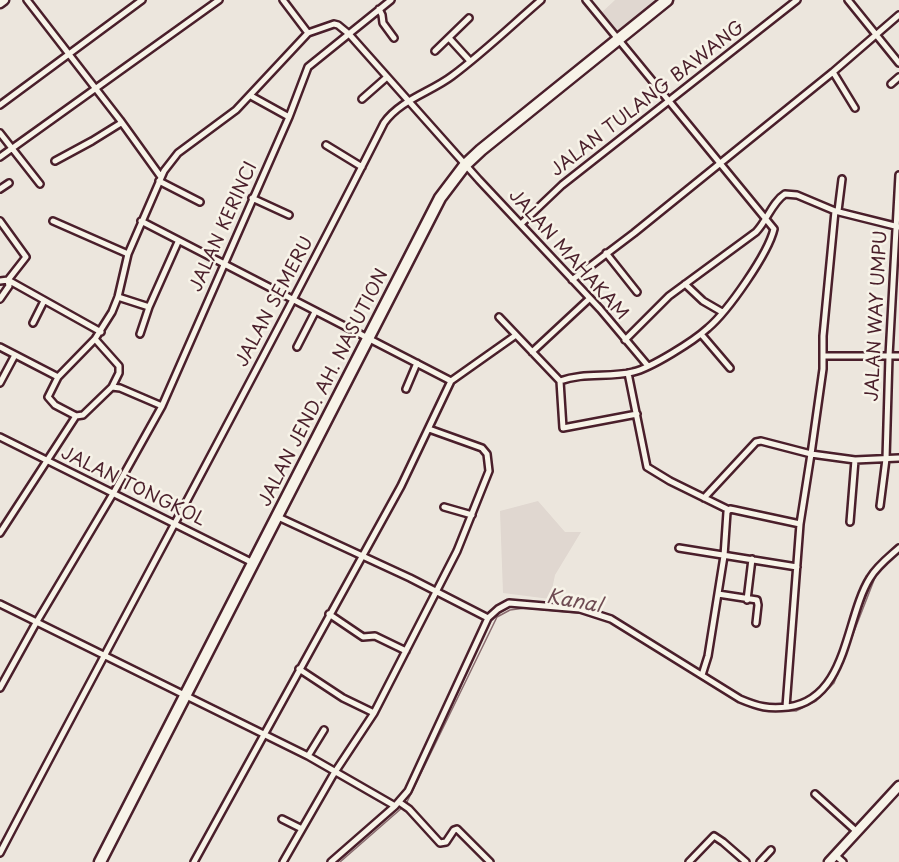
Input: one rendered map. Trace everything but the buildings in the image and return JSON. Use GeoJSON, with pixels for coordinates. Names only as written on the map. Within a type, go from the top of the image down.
{"type":"FeatureCollection","features":[{"type":"Feature","properties":{"kind":"highway","name":"JALAN JEND. AH. NASUTION"},"geometry":{"type":"LineString","coordinates":[[100,862],[428,219],[450,184],[465,165],[534,106],[667,0]]}},
{"type":"Feature","properties":{"kind":"main road"},"geometry":{"type":"LineString","coordinates":[[0,3],[4,0]]}},
{"type":"Feature","properties":{"kind":"main road"},"geometry":{"type":"LineString","coordinates":[[832,859],[899,786]]}},
{"type":"Feature","properties":{"kind":"street"},"geometry":{"type":"LineString","coordinates":[[27,0],[96,89],[160,179],[200,202]]}},
{"type":"Feature","properties":{"kind":"street"},"geometry":{"type":"LineString","coordinates":[[0,105],[142,0]]}},
{"type":"Feature","properties":{"kind":"street"},"geometry":{"type":"LineString","coordinates":[[0,157],[219,0]]}},
{"type":"Feature","properties":{"kind":"street"},"geometry":{"type":"LineString","coordinates":[[283,0],[308,33]]}},
{"type":"Feature","properties":{"kind":"street","name":"JALAN KERINCI"},"geometry":{"type":"LineString","coordinates":[[0,688],[162,406],[289,117],[308,67],[391,0]]}},
{"type":"Feature","properties":{"kind":"street","name":"JALAN SEMERU"},"geometry":{"type":"LineString","coordinates":[[0,854],[294,300],[387,118],[408,102],[450,78],[541,0]]}},
{"type":"Feature","properties":{"kind":"street"},"geometry":{"type":"LineString","coordinates":[[560,381],[577,376],[628,373],[648,366],[701,334],[717,320],[752,273],[774,229],[586,0]]}},
{"type":"Feature","properties":{"kind":"street","name":"JALAN TULANG BAWANG"},"geometry":{"type":"LineString","coordinates":[[521,224],[547,198],[797,0]]}},
{"type":"Feature","properties":{"kind":"street"},"geometry":{"type":"LineString","coordinates":[[848,0],[899,63]]}},
{"type":"Feature","properties":{"kind":"street"},"geometry":{"type":"LineString","coordinates":[[379,9],[382,23],[394,38]]}},
{"type":"Feature","properties":{"kind":"street"},"geometry":{"type":"LineString","coordinates":[[572,280],[834,72],[899,15]]}},
{"type":"Feature","properties":{"kind":"street"},"geometry":{"type":"LineString","coordinates":[[435,51],[470,18]]}},
{"type":"Feature","properties":{"kind":"street"},"geometry":{"type":"LineString","coordinates":[[95,339],[119,366],[119,373],[112,387],[83,415],[76,416],[49,400],[58,377],[95,339],[112,312],[128,254],[141,221],[160,179],[178,153],[230,116],[308,33],[334,24],[349,33]]}},
{"type":"Feature","properties":{"kind":"street","name":"JALAN MAHAKAM"},"geometry":{"type":"LineString","coordinates":[[349,33],[408,102],[648,366]]}},
{"type":"Feature","properties":{"kind":"street"},"geometry":{"type":"LineString","coordinates":[[449,38],[470,62]]}},
{"type":"Feature","properties":{"kind":"street"},"geometry":{"type":"LineString","coordinates":[[834,72],[855,108]]}},
{"type":"Feature","properties":{"kind":"street"},"geometry":{"type":"LineString","coordinates":[[362,99],[387,77]]}},
{"type":"Feature","properties":{"kind":"street"},"geometry":{"type":"LineString","coordinates":[[891,84],[899,77]]}},
{"type":"Feature","properties":{"kind":"street"},"geometry":{"type":"LineString","coordinates":[[251,96],[289,117]]}},
{"type":"Feature","properties":{"kind":"street"},"geometry":{"type":"LineString","coordinates":[[56,160],[121,123]]}},
{"type":"Feature","properties":{"kind":"street"},"geometry":{"type":"LineString","coordinates":[[0,133],[40,184]]}},
{"type":"Feature","properties":{"kind":"street"},"geometry":{"type":"LineString","coordinates":[[326,145],[362,167]]}},
{"type":"Feature","properties":{"kind":"street","name":"JALAN WAY UMPU"},"geometry":{"type":"LineString","coordinates":[[880,506],[886,459],[899,175]]}},
{"type":"Feature","properties":{"kind":"street"},"geometry":{"type":"LineString","coordinates":[[786,707],[800,524],[824,356],[836,211],[842,179]]}},
{"type":"Feature","properties":{"kind":"street"},"geometry":{"type":"LineString","coordinates":[[0,189],[9,183]]}},
{"type":"Feature","properties":{"kind":"street"},"geometry":{"type":"LineString","coordinates":[[625,340],[656,308],[685,284],[756,232],[767,220],[778,199],[785,194],[797,195],[836,211],[897,226]]}},
{"type":"Feature","properties":{"kind":"street"},"geometry":{"type":"LineString","coordinates":[[252,198],[289,215]]}},
{"type":"Feature","properties":{"kind":"street"},"geometry":{"type":"LineString","coordinates":[[0,220],[26,256],[8,280],[9,286],[0,299]]}},
{"type":"Feature","properties":{"kind":"street"},"geometry":{"type":"LineString","coordinates":[[52,221],[128,254]]}},
{"type":"Feature","properties":{"kind":"street"},"geometry":{"type":"LineString","coordinates":[[141,221],[451,381]]}},
{"type":"Feature","properties":{"kind":"street"},"geometry":{"type":"LineString","coordinates":[[140,334],[178,242]]}},
{"type":"Feature","properties":{"kind":"street"},"geometry":{"type":"LineString","coordinates":[[606,254],[637,292]]}},
{"type":"Feature","properties":{"kind":"street"},"geometry":{"type":"LineString","coordinates":[[0,281],[8,280],[100,332]]}},
{"type":"Feature","properties":{"kind":"street"},"geometry":{"type":"LineString","coordinates":[[685,284],[703,301],[722,312]]}},
{"type":"Feature","properties":{"kind":"street"},"geometry":{"type":"LineString","coordinates":[[118,297],[149,308]]}},
{"type":"Feature","properties":{"kind":"street"},"geometry":{"type":"LineString","coordinates":[[532,352],[589,299]]}},
{"type":"Feature","properties":{"kind":"street"},"geometry":{"type":"LineString","coordinates":[[33,323],[45,302]]}},
{"type":"Feature","properties":{"kind":"street"},"geometry":{"type":"LineString","coordinates":[[297,347],[315,312]]}},
{"type":"Feature","properties":{"kind":"street"},"geometry":{"type":"LineString","coordinates":[[499,317],[560,381],[563,428],[637,414]]}},
{"type":"Feature","properties":{"kind":"street"},"geometry":{"type":"LineString","coordinates":[[701,334],[730,368]]}},
{"type":"Feature","properties":{"kind":"street"},"geometry":{"type":"LineString","coordinates":[[194,862],[405,478],[451,381],[516,335]]}},
{"type":"Feature","properties":{"kind":"street"},"geometry":{"type":"LineString","coordinates":[[0,347],[58,377]]}},
{"type":"Feature","properties":{"kind":"street"},"geometry":{"type":"LineString","coordinates":[[0,383],[15,355]]}},
{"type":"Feature","properties":{"kind":"street"},"geometry":{"type":"LineString","coordinates":[[824,356],[899,356]]}},
{"type":"Feature","properties":{"kind":"street"},"geometry":{"type":"LineString","coordinates":[[406,389],[417,363]]}},
{"type":"Feature","properties":{"kind":"street"},"geometry":{"type":"LineString","coordinates":[[628,373],[647,467],[729,510],[800,524]]}},
{"type":"Feature","properties":{"kind":"street"},"geometry":{"type":"LineString","coordinates":[[112,387],[120,388],[162,406]]}},
{"type":"Feature","properties":{"kind":"street"},"geometry":{"type":"LineString","coordinates":[[0,533],[76,416]]}},
{"type":"Feature","properties":{"kind":"street"},"geometry":{"type":"LineString","coordinates":[[283,862],[336,771],[374,713],[457,551],[489,471],[487,454],[482,447],[429,429]]}},
{"type":"Feature","properties":{"kind":"street","name":"JALAN TONGKOL"},"geometry":{"type":"LineString","coordinates":[[0,437],[253,563]]}},
{"type":"Feature","properties":{"kind":"street"},"geometry":{"type":"LineString","coordinates":[[704,498],[756,442],[811,454],[855,460],[899,458]]}},
{"type":"Feature","properties":{"kind":"street"},"geometry":{"type":"LineString","coordinates":[[850,522],[855,460]]}},
{"type":"Feature","properties":{"kind":"street"},"geometry":{"type":"LineString","coordinates":[[444,507],[472,515]]}},
{"type":"Feature","properties":{"kind":"street"},"geometry":{"type":"LineString","coordinates":[[702,675],[708,656],[729,510]]}},
{"type":"Feature","properties":{"kind":"street"},"geometry":{"type":"LineString","coordinates":[[276,516],[488,618]]}},
{"type":"Feature","properties":{"kind":"street"},"geometry":{"type":"LineString","coordinates":[[679,548],[797,567]]}},
{"type":"Feature","properties":{"kind":"street"},"geometry":{"type":"LineString","coordinates":[[331,862],[398,804],[408,790],[488,618],[508,603],[580,609],[611,619],[740,699],[760,708],[786,707],[802,704],[829,682],[842,654],[867,584],[876,570],[899,548]]}},
{"type":"Feature","properties":{"kind":"street"},"geometry":{"type":"LineString","coordinates":[[747,600],[752,559]]}},
{"type":"Feature","properties":{"kind":"street"},"geometry":{"type":"LineString","coordinates":[[718,594],[757,600],[756,623]]}},
{"type":"Feature","properties":{"kind":"street"},"geometry":{"type":"LineString","coordinates":[[0,604],[308,756],[409,809],[440,843],[446,842],[454,830],[458,829],[490,862]]}},
{"type":"Feature","properties":{"kind":"street"},"geometry":{"type":"LineString","coordinates":[[329,614],[363,637],[375,636],[406,651]]}},
{"type":"Feature","properties":{"kind":"street"},"geometry":{"type":"LineString","coordinates":[[299,669],[343,698],[374,713]]}},
{"type":"Feature","properties":{"kind":"street"},"geometry":{"type":"LineString","coordinates":[[308,756],[324,730]]}},
{"type":"Feature","properties":{"kind":"street"},"geometry":{"type":"LineString","coordinates":[[815,794],[856,831]]}},
{"type":"Feature","properties":{"kind":"street"},"geometry":{"type":"LineString","coordinates":[[282,819],[302,829]]}},
{"type":"Feature","properties":{"kind":"street"},"geometry":{"type":"LineString","coordinates":[[689,862],[714,836],[746,862]]}},
{"type":"Feature","properties":{"kind":"street"},"geometry":{"type":"LineString","coordinates":[[760,862],[771,850]]}},
{"type":"Feature","properties":{"kind":"street"},"geometry":{"type":"LineString","coordinates":[[832,859],[843,862]]}},
{"type":"Feature","properties":{"kind":"shaded area"},"geometry":{"type":"Polygon","coordinates":[[[615,0],[658,0],[616,33],[600,14],[615,0]]]}},
{"type":"Feature","properties":{"kind":"shaded area"},"geometry":{"type":"Polygon","coordinates":[[[538,501],[565,532],[581,532],[555,575],[550,599],[503,593],[500,511],[538,501]]]}},
{"type":"Feature","properties":{"kind":"waterway","name":"Kanal"},"geometry":{"type":"LineString","coordinates":[[772,710],[796,711],[816,701],[834,683],[876,575],[889,560]]}},
{"type":"Feature","properties":{"kind":"waterway","name":"Kanal"},"geometry":{"type":"LineString","coordinates":[[406,804],[497,617],[510,610],[525,608],[588,614]]}},
{"type":"Feature","properties":{"kind":"waterway","name":"Kanal"},"geometry":{"type":"LineString","coordinates":[[607,620],[616,625]]}},
{"type":"Feature","properties":{"kind":"waterway","name":"Kanal"},"geometry":{"type":"LineString","coordinates":[[340,862],[403,807]]}}]}
